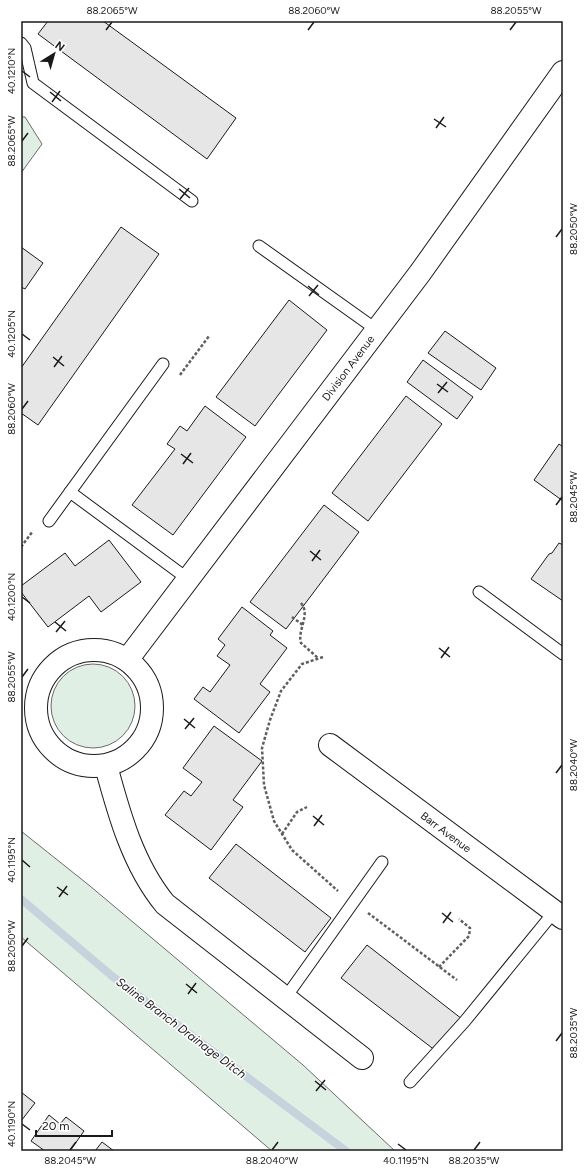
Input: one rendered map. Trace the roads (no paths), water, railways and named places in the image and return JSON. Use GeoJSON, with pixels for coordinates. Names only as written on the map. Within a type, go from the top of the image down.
{"type":"FeatureCollection","features":[{"type":"Feature","properties":{"kind":"street","name":"Division Avenue"},"geometry":{"type":"LineString","coordinates":[[127,660],[420,273],[563,72]]}},
{"type":"Feature","properties":{"kind":"street"},"geometry":{"type":"LineString","coordinates":[[92,650],[110,652],[127,660],[141,673],[150,691],[153,710],[149,729],[139,746],[124,759],[106,766],[86,766],[67,760],[51,748],[28,710],[38,693],[45,676],[58,662],[74,653],[92,650]]}},
{"type":"Feature","properties":{"kind":"street","name":"Barr Avenue"},"geometry":{"type":"LineString","coordinates":[[330,745],[558,915]]}},
{"type":"Feature","properties":{"kind":"street"},"geometry":{"type":"LineString","coordinates":[[106,766],[120,817],[150,885],[165,904],[286,997],[362,1058]]}},
{"type":"Feature","properties":{"kind":"lane"},"geometry":{"type":"LineString","coordinates":[[21,42],[25,48],[33,83],[192,201]]}},
{"type":"Feature","properties":{"kind":"lane"},"geometry":{"type":"LineString","coordinates":[[259,246],[334,302],[377,330]]}},
{"type":"Feature","properties":{"kind":"lane"},"geometry":{"type":"LineString","coordinates":[[49,520],[163,364]]}},
{"type":"Feature","properties":{"kind":"lane"},"geometry":{"type":"LineString","coordinates":[[70,492],[188,579]]}},
{"type":"Feature","properties":{"kind":"lane"},"geometry":{"type":"LineString","coordinates":[[480,592],[563,654]]}},
{"type":"Feature","properties":{"kind":"lane"},"geometry":{"type":"LineString","coordinates":[[286,997],[382,862]]}},
{"type":"Feature","properties":{"kind":"lane"},"geometry":{"type":"LineString","coordinates":[[410,1082],[558,915]]}},
{"type":"Feature","properties":{"kind":"waterway","name":"Saline Branch Drainage Ditch"},"geometry":{"type":"LineString","coordinates":[[21,899],[112,976],[346,1151]]}}]}
